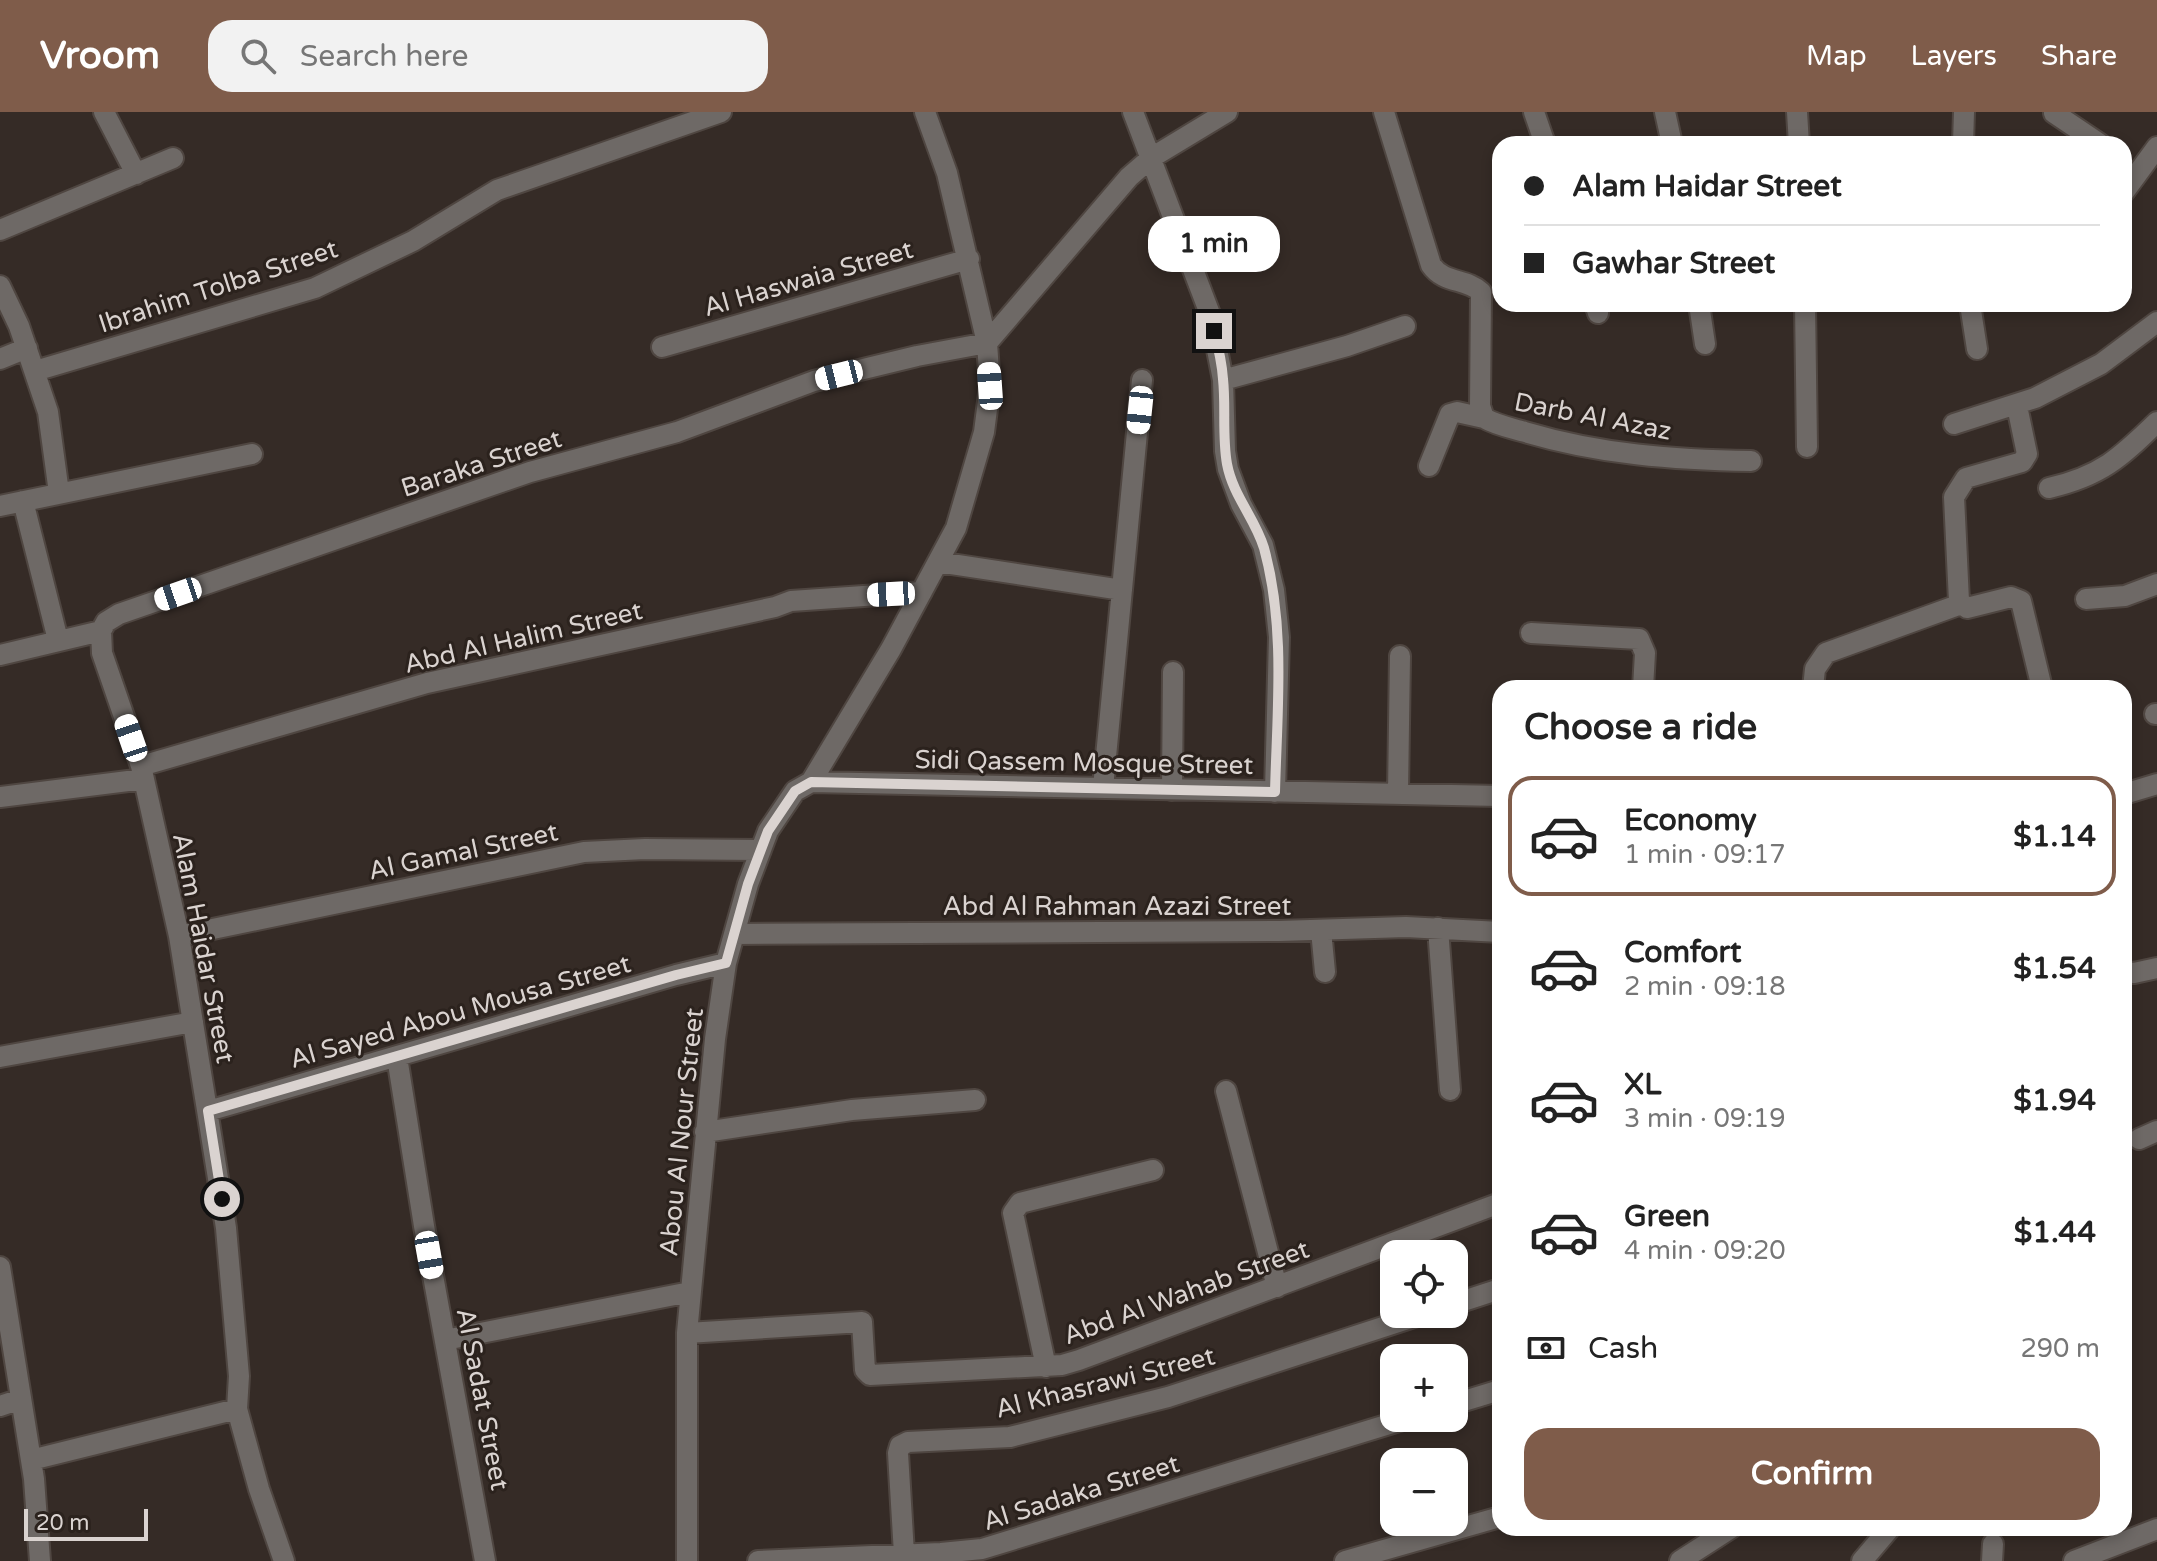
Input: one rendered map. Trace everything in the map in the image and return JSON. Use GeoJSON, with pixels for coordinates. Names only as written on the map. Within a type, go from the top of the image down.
{"type":"FeatureCollection","features":[{"type":"Feature","properties":{"kind":"street"},"geometry":{"type":"LineString","coordinates":[[104,112],[136,174]]}},
{"type":"Feature","properties":{"kind":"street","name":"Ibrahim Tolba Street"},"geometry":{"type":"LineString","coordinates":[[35,371],[315,288],[413,241],[497,190],[721,112]]}},
{"type":"Feature","properties":{"kind":"street","name":"Abou Al Nour Street"},"geometry":{"type":"LineString","coordinates":[[687,1561],[687,1333],[705,1132],[726,963],[748,884],[768,831],[795,791],[811,782],[922,592],[956,528],[984,432],[990,386],[987,343],[947,173],[925,112]]}},
{"type":"Feature","properties":{"kind":"street"},"geometry":{"type":"LineString","coordinates":[[1133,112],[1210,314],[1223,380],[1224,441],[1228,469],[1241,504],[1263,545],[1274,590],[1279,637],[1275,792]]}},
{"type":"Feature","properties":{"kind":"street"},"geometry":{"type":"LineString","coordinates":[[987,343],[1129,177],[1151,158],[1227,112]]}},
{"type":"Feature","properties":{"kind":"street","name":"Darb Al Azaz"},"geometry":{"type":"LineString","coordinates":[[1384,112],[1431,265],[1448,280],[1477,287],[1481,292],[1480,406],[1484,418],[1553,440],[1619,453],[1684,460],[1751,461]]}},
{"type":"Feature","properties":{"kind":"street"},"geometry":{"type":"LineString","coordinates":[[1534,112],[1542,136]]}},
{"type":"Feature","properties":{"kind":"street"},"geometry":{"type":"LineString","coordinates":[[1665,112],[1670,136]]}},
{"type":"Feature","properties":{"kind":"street"},"geometry":{"type":"LineString","coordinates":[[1797,112],[1798,136]]}},
{"type":"Feature","properties":{"kind":"street"},"geometry":{"type":"LineString","coordinates":[[1963,136],[1964,112]]}},
{"type":"Feature","properties":{"kind":"street"},"geometry":{"type":"LineString","coordinates":[[2054,113],[2088,136]]}},
{"type":"Feature","properties":{"kind":"street"},"geometry":{"type":"LineString","coordinates":[[2132,165],[2157,147]]}},
{"type":"Feature","properties":{"kind":"street"},"geometry":{"type":"LineString","coordinates":[[0,230],[173,158]]}},
{"type":"Feature","properties":{"kind":"street","name":"Al Haswaia Street"},"geometry":{"type":"LineString","coordinates":[[662,347],[969,259]]}},
{"type":"Feature","properties":{"kind":"street"},"geometry":{"type":"LineString","coordinates":[[0,286],[27,348],[48,412],[59,493]]}},
{"type":"Feature","properties":{"kind":"street"},"geometry":{"type":"LineString","coordinates":[[1700,312],[1705,344]]}},
{"type":"Feature","properties":{"kind":"street"},"geometry":{"type":"LineString","coordinates":[[1805,312],[1807,447]]}},
{"type":"Feature","properties":{"kind":"street"},"geometry":{"type":"LineString","coordinates":[[1971,312],[1977,349]]}},
{"type":"Feature","properties":{"kind":"street"},"geometry":{"type":"LineString","coordinates":[[1954,424],[2017,406],[2101,364],[2157,322]]}},
{"type":"Feature","properties":{"kind":"street"},"geometry":{"type":"LineString","coordinates":[[1223,380],[1347,346],[1405,326]]}},
{"type":"Feature","properties":{"kind":"street","name":"Baraka Street"},"geometry":{"type":"LineString","coordinates":[[0,655],[101,631],[106,622],[119,614],[530,472],[677,432],[814,381],[987,343]]}},
{"type":"Feature","properties":{"kind":"street"},"geometry":{"type":"LineString","coordinates":[[0,359],[27,348]]}},
{"type":"Feature","properties":{"kind":"street"},"geometry":{"type":"LineString","coordinates":[[1103,788],[1142,380]]}},
{"type":"Feature","properties":{"kind":"street"},"geometry":{"type":"LineString","coordinates":[[1961,604],[1954,497],[1966,478],[2022,462],[2027,454],[2017,406]]}},
{"type":"Feature","properties":{"kind":"street"},"geometry":{"type":"LineString","coordinates":[[1429,466],[1450,414],[1457,412],[1484,418]]}},
{"type":"Feature","properties":{"kind":"street"},"geometry":{"type":"LineString","coordinates":[[2049,488],[2077,482],[2103,470],[2157,422]]}},
{"type":"Feature","properties":{"kind":"street"},"geometry":{"type":"LineString","coordinates":[[0,506],[252,454]]}},
{"type":"Feature","properties":{"kind":"street"},"geometry":{"type":"LineString","coordinates":[[23,501],[58,640]]}},
{"type":"Feature","properties":{"kind":"street"},"geometry":{"type":"LineString","coordinates":[[938,562],[1122,590]]}},
{"type":"Feature","properties":{"kind":"street"},"geometry":{"type":"LineString","coordinates":[[2086,599],[2125,596],[2157,584]]}},
{"type":"Feature","properties":{"kind":"street","name":"Abd Al Halim Street"},"geometry":{"type":"LineString","coordinates":[[0,797],[143,773],[427,683],[791,601],[922,592]]}},
{"type":"Feature","properties":{"kind":"street"},"geometry":{"type":"LineString","coordinates":[[1814,680],[1815,669],[1826,653],[1961,604],[1971,608],[2011,597],[2018,599],[2040,680]]}},
{"type":"Feature","properties":{"kind":"street","name":"Alam Haidar Street"},"geometry":{"type":"LineString","coordinates":[[101,631],[102,653],[143,773],[179,936],[226,1228],[239,1376],[237,1409],[259,1489],[284,1561]]}},
{"type":"Feature","properties":{"kind":"street"},"geometry":{"type":"LineString","coordinates":[[1531,633],[1639,639],[1645,653],[1643,680]]}},
{"type":"Feature","properties":{"kind":"street"},"geometry":{"type":"LineString","coordinates":[[1398,793],[1400,656]]}},
{"type":"Feature","properties":{"kind":"street"},"geometry":{"type":"LineString","coordinates":[[1172,790],[1173,672]]}},
{"type":"Feature","properties":{"kind":"street","name":"Sidi Qassem Mosque Street"},"geometry":{"type":"LineString","coordinates":[[811,782],[1492,796]]}},
{"type":"Feature","properties":{"kind":"street"},"geometry":{"type":"LineString","coordinates":[[2132,792],[2157,784]]}},
{"type":"Feature","properties":{"kind":"street","name":"Al Gamal Street"},"geometry":{"type":"LineString","coordinates":[[179,936],[584,852],[761,850]]}},
{"type":"Feature","properties":{"kind":"street"},"geometry":{"type":"LineString","coordinates":[[1438,928],[1450,1090]]}},
{"type":"Feature","properties":{"kind":"street","name":"Abd Al Rahman Azazi Street"},"geometry":{"type":"LineString","coordinates":[[734,934],[1438,928],[1492,931]]}},
{"type":"Feature","properties":{"kind":"street"},"geometry":{"type":"LineString","coordinates":[[1321,930],[1325,972]]}},
{"type":"Feature","properties":{"kind":"street","name":"Al Sayed Abou Mousa Street"},"geometry":{"type":"LineString","coordinates":[[208,1111],[726,963]]}},
{"type":"Feature","properties":{"kind":"street"},"geometry":{"type":"LineString","coordinates":[[2132,973],[2157,968]]}},
{"type":"Feature","properties":{"kind":"street"},"geometry":{"type":"LineString","coordinates":[[0,1057],[193,1022]]}},
{"type":"Feature","properties":{"kind":"street","name":"Al Sadat Street"},"geometry":{"type":"LineString","coordinates":[[397,1057],[485,1561]]}},
{"type":"Feature","properties":{"kind":"street"},"geometry":{"type":"LineString","coordinates":[[1226,1091],[1277,1287]]}},
{"type":"Feature","properties":{"kind":"street"},"geometry":{"type":"LineString","coordinates":[[705,1132],[867,1108],[975,1100]]}},
{"type":"Feature","properties":{"kind":"street"},"geometry":{"type":"LineString","coordinates":[[1046,1367],[1014,1208],[1020,1203],[1153,1170]]}},
{"type":"Feature","properties":{"kind":"street","name":"Abd Al Wahab Street"},"geometry":{"type":"LineString","coordinates":[[687,1333],[862,1322],[865,1370],[870,1375],[1046,1367],[1079,1360],[1492,1206]]}},
{"type":"Feature","properties":{"kind":"street"},"geometry":{"type":"LineString","coordinates":[[0,1267],[5,1326],[31,1460],[40,1561]]}},
{"type":"Feature","properties":{"kind":"street"},"geometry":{"type":"LineString","coordinates":[[445,1340],[690,1292]]}},
{"type":"Feature","properties":{"kind":"street"},"geometry":{"type":"LineString","coordinates":[[1468,1299],[1492,1292]]}},
{"type":"Feature","properties":{"kind":"street","name":"Al Khasrawi Street"},"geometry":{"type":"LineString","coordinates":[[904,1554],[898,1453],[900,1446],[908,1442],[1010,1437],[1168,1397],[1380,1328]]}},
{"type":"Feature","properties":{"kind":"street"},"geometry":{"type":"LineString","coordinates":[[1468,1400],[1492,1392]]}},
{"type":"Feature","properties":{"kind":"street"},"geometry":{"type":"LineString","coordinates":[[0,1406],[21,1399]]}},
{"type":"Feature","properties":{"kind":"street"},"geometry":{"type":"LineString","coordinates":[[31,1460],[237,1409]]}},
{"type":"Feature","properties":{"kind":"street","name":"Al Sadaka Street"},"geometry":{"type":"LineString","coordinates":[[758,1561],[904,1554],[983,1555],[1380,1427]]}},
{"type":"Feature","properties":{"kind":"street"},"geometry":{"type":"LineString","coordinates":[[1345,1561],[1492,1519]]}},
{"type":"Feature","properties":{"kind":"street"},"geometry":{"type":"LineString","coordinates":[[2074,1561],[2157,1529]]}},
{"type":"Feature","properties":{"kind":"street"},"geometry":{"type":"LineString","coordinates":[[1680,1561],[1719,1536]]}},
{"type":"Feature","properties":{"kind":"street"},"geometry":{"type":"LineString","coordinates":[[1862,1561],[1883,1536]]}},
{"type":"Feature","properties":{"kind":"route"},"geometry":{"type":"LineString","coordinates":[[222,1199],[208,1111],[726,963],[748,884],[768,831],[795,791],[811,782],[1275,792],[1279,637],[1274,590],[1263,545],[1241,504],[1228,469],[1223,380],[1214,331]]}}]}
